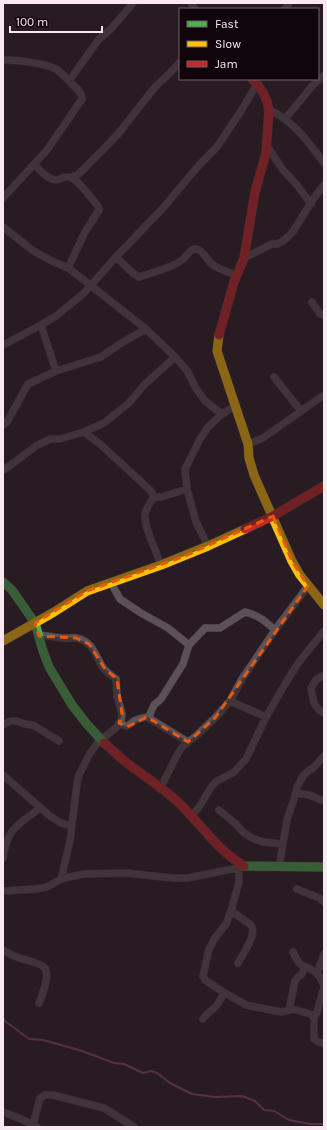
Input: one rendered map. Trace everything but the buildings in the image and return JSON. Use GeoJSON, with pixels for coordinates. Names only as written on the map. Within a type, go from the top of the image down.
{"type":"FeatureCollection","features":[{"type":"Feature","properties":{"kind":"street"},"geometry":{"type":"LineString","coordinates":[[69,80],[99,39],[120,19],[133,3]]}},
{"type":"Feature","properties":{"kind":"street"},"geometry":{"type":"LineString","coordinates":[[3,60],[20,61],[50,67],[61,73],[69,80],[80,91],[82,99],[47,150],[3,198]]}},
{"type":"Feature","properties":{"kind":"street"},"geometry":{"type":"LineString","coordinates":[[34,164],[45,175],[52,179],[58,180],[64,177],[77,175],[118,134],[155,87],[170,74],[179,63]]}},
{"type":"Feature","properties":{"kind":"street"},"geometry":{"type":"LineString","coordinates":[[284,119],[318,80]]}},
{"type":"Feature","properties":{"kind":"street"},"geometry":{"type":"LineString","coordinates":[[3,345],[41,325],[73,303],[91,286],[180,189],[216,147],[241,111],[255,81],[268,99],[269,110],[267,146],[253,206],[244,258],[228,301],[218,339],[218,351],[248,444],[254,475],[292,561],[308,586],[324,605]]}},
{"type":"Feature","properties":{"kind":"street"},"geometry":{"type":"LineString","coordinates":[[269,110],[284,119],[302,136],[324,163]]}},
{"type":"Feature","properties":{"kind":"street"},"geometry":{"type":"LineString","coordinates":[[267,146],[283,170],[297,185],[311,204]]}},
{"type":"Feature","properties":{"kind":"street"},"geometry":{"type":"LineString","coordinates":[[68,268],[85,232],[99,210],[98,206],[77,181],[71,177]]}},
{"type":"Feature","properties":{"kind":"street"},"geometry":{"type":"LineString","coordinates":[[244,258],[272,244],[277,244],[288,237],[324,185]]}},
{"type":"Feature","properties":{"kind":"street"},"geometry":{"type":"LineString","coordinates":[[3,227],[32,250],[68,268],[146,329],[188,372],[195,387],[205,402],[222,414]]}},
{"type":"Feature","properties":{"kind":"street"},"geometry":{"type":"LineString","coordinates":[[116,257],[139,277],[173,265],[190,251],[195,249],[200,251],[211,264],[237,276]]}},
{"type":"Feature","properties":{"kind":"street"},"geometry":{"type":"LineString","coordinates":[[312,302],[320,314],[324,315]]}},
{"type":"Feature","properties":{"kind":"street"},"geometry":{"type":"LineString","coordinates":[[41,325],[56,371]]}},
{"type":"Feature","properties":{"kind":"street"},"geometry":{"type":"LineString","coordinates":[[3,425],[7,422],[28,384],[56,371],[101,356],[146,329]]}},
{"type":"Feature","properties":{"kind":"street"},"geometry":{"type":"LineString","coordinates":[[3,470],[36,446],[50,439],[60,439],[84,432],[104,423],[129,403],[144,385],[175,357]]}},
{"type":"Feature","properties":{"kind":"street"},"geometry":{"type":"LineString","coordinates":[[274,378],[301,411]]}},
{"type":"Feature","properties":{"kind":"street"},"geometry":{"type":"LineString","coordinates":[[248,444],[263,438],[324,395]]}},
{"type":"Feature","properties":{"kind":"street"},"geometry":{"type":"LineString","coordinates":[[208,546],[196,522],[187,489],[185,475],[186,466],[208,427],[222,414],[235,406]]}},
{"type":"Feature","properties":{"kind":"street"},"geometry":{"type":"LineString","coordinates":[[84,432],[100,444],[151,491],[154,496]]}},
{"type":"Feature","properties":{"kind":"street"},"geometry":{"type":"LineString","coordinates":[[3,641],[87,591],[161,565],[208,546],[273,516],[324,486]]}},
{"type":"Feature","properties":{"kind":"street"},"geometry":{"type":"LineString","coordinates":[[154,496],[161,497],[187,489]]}},
{"type":"Feature","properties":{"kind":"street"},"geometry":{"type":"LineString","coordinates":[[154,496],[144,516],[161,565]]}},
{"type":"Feature","properties":{"kind":"street"},"geometry":{"type":"LineString","coordinates":[[3,582],[12,590],[35,623],[49,667],[72,705],[100,739],[127,763],[161,787],[179,803],[213,841],[242,867]]}},
{"type":"Feature","properties":{"kind":"street"},"geometry":{"type":"LineString","coordinates":[[111,583],[120,599],[168,628],[189,645]]}},
{"type":"Feature","properties":{"kind":"street"},"geometry":{"type":"LineString","coordinates":[[161,787],[182,748],[215,718],[230,700],[274,630],[308,586]]}},
{"type":"Feature","properties":{"kind":"street"},"geometry":{"type":"LineString","coordinates":[[150,718],[154,705],[161,699],[183,664],[189,645],[205,628],[220,628],[245,612],[259,617],[274,630]]}},
{"type":"Feature","properties":{"kind":"street"},"geometry":{"type":"LineString","coordinates":[[191,816],[199,807],[212,786],[217,781],[234,772],[246,759],[266,718],[299,662],[324,631]]}},
{"type":"Feature","properties":{"kind":"street"},"geometry":{"type":"LineString","coordinates":[[39,636],[46,635],[66,639],[76,638],[89,644],[94,649],[105,669],[116,679],[117,696],[122,714],[118,726],[100,739],[89,755],[79,775],[76,784],[70,841],[61,879]]}},
{"type":"Feature","properties":{"kind":"street"},"geometry":{"type":"LineString","coordinates":[[324,675],[316,680],[311,688],[314,705],[324,713]]}},
{"type":"Feature","properties":{"kind":"street"},"geometry":{"type":"LineString","coordinates":[[230,700],[266,718]]}},
{"type":"Feature","properties":{"kind":"street"},"geometry":{"type":"LineString","coordinates":[[120,723],[127,727],[134,721],[150,718],[188,742]]}},
{"type":"Feature","properties":{"kind":"street"},"geometry":{"type":"LineString","coordinates":[[3,725],[8,722],[16,721],[33,725],[58,741]]}},
{"type":"Feature","properties":{"kind":"street"},"geometry":{"type":"LineString","coordinates":[[278,867],[287,820],[297,787],[303,776],[324,756]]}},
{"type":"Feature","properties":{"kind":"street"},"geometry":{"type":"LineString","coordinates":[[3,775],[50,816],[61,823],[72,826]]}},
{"type":"Feature","properties":{"kind":"street"},"geometry":{"type":"LineString","coordinates":[[296,793],[309,795],[324,801]]}},
{"type":"Feature","properties":{"kind":"street"},"geometry":{"type":"LineString","coordinates":[[3,858],[6,842],[10,833],[40,808]]}},
{"type":"Feature","properties":{"kind":"street"},"geometry":{"type":"LineString","coordinates":[[219,810],[236,824],[244,833],[252,838],[263,842],[283,844]]}},
{"type":"Feature","properties":{"kind":"street"},"geometry":{"type":"LineString","coordinates":[[242,867],[231,911],[226,924],[215,938],[209,949],[203,976],[205,980],[224,993],[246,1005],[281,1012],[286,1012],[293,1009],[307,1012],[313,1016]]}},
{"type":"Feature","properties":{"kind":"street"},"geometry":{"type":"LineString","coordinates":[[3,888],[36,889],[47,887],[69,876],[84,874],[116,872],[173,878],[188,878],[242,867],[324,867]]}},
{"type":"Feature","properties":{"kind":"street"},"geometry":{"type":"LineString","coordinates":[[297,889],[319,898],[324,902]]}},
{"type":"Feature","properties":{"kind":"street"},"geometry":{"type":"LineString","coordinates":[[231,911],[253,926],[254,929],[249,944],[238,963]]}},
{"type":"Feature","properties":{"kind":"street"},"geometry":{"type":"LineString","coordinates":[[3,950],[16,957],[40,964],[45,967],[47,972],[44,990],[38,1003]]}},
{"type":"Feature","properties":{"kind":"street"},"geometry":{"type":"LineString","coordinates":[[293,952],[301,964],[317,974],[324,983],[317,1012],[313,1016],[314,1039],[318,1042],[324,1043]]}},
{"type":"Feature","properties":{"kind":"street"},"geometry":{"type":"LineString","coordinates":[[317,974],[324,954]]}},
{"type":"Feature","properties":{"kind":"street"},"geometry":{"type":"LineString","coordinates":[[289,1010],[295,981],[302,974],[305,967]]}},
{"type":"Feature","properties":{"kind":"street"},"geometry":{"type":"LineString","coordinates":[[203,1019],[205,1015],[214,1009],[224,993]]}},
{"type":"Feature","properties":{"kind":"street"},"geometry":{"type":"LineString","coordinates":[[3,1112],[35,1126],[40,1098],[45,1095],[53,1095],[104,1108],[134,1127]]}},
{"type":"Feature","properties":{"kind":"highlighted area"},"geometry":{"type":"Polygon","coordinates":[[[273,516],[292,561],[308,586],[215,718],[188,742],[147,717],[127,727],[119,723],[122,714],[117,679],[105,669],[89,644],[76,638],[39,636],[35,623],[87,591],[185,556],[273,516]]]}},
{"type":"Feature","properties":{"kind":"waterway"},"geometry":{"type":"LineString","coordinates":[[3,1017],[5,1021],[29,1039],[43,1040],[82,1051],[114,1063],[124,1064],[143,1073],[151,1071],[157,1073],[170,1083],[192,1094],[215,1097],[242,1096],[255,1101],[264,1110],[274,1111],[289,1120],[310,1124],[324,1124]]}},
{"type":"Feature","properties":{"kind":"traffic: fast"},"geometry":{"type":"LineString","coordinates":[[3,582],[12,590],[35,623],[49,667],[72,705],[104,743]]}},
{"type":"Feature","properties":{"kind":"traffic: fast"},"geometry":{"type":"LineString","coordinates":[[244,866],[324,867]]}},
{"type":"Feature","properties":{"kind":"traffic: slow"},"geometry":{"type":"LineString","coordinates":[[219,335],[217,351],[248,444],[249,458],[254,475],[292,561],[300,575],[324,605]]}},
{"type":"Feature","properties":{"kind":"traffic: slow"},"geometry":{"type":"LineString","coordinates":[[3,641],[87,591],[161,565],[245,529]]}},
{"type":"Feature","properties":{"kind":"traffic: jam"},"geometry":{"type":"LineString","coordinates":[[219,335],[234,282],[244,258],[255,192],[266,153],[269,110],[264,93],[253,80]]}},
{"type":"Feature","properties":{"kind":"traffic: jam"},"geometry":{"type":"LineString","coordinates":[[245,529],[273,516],[324,486]]}},
{"type":"Feature","properties":{"kind":"traffic: jam"},"geometry":{"type":"LineString","coordinates":[[104,743],[127,763],[172,797],[225,852],[244,866]]}}]}
